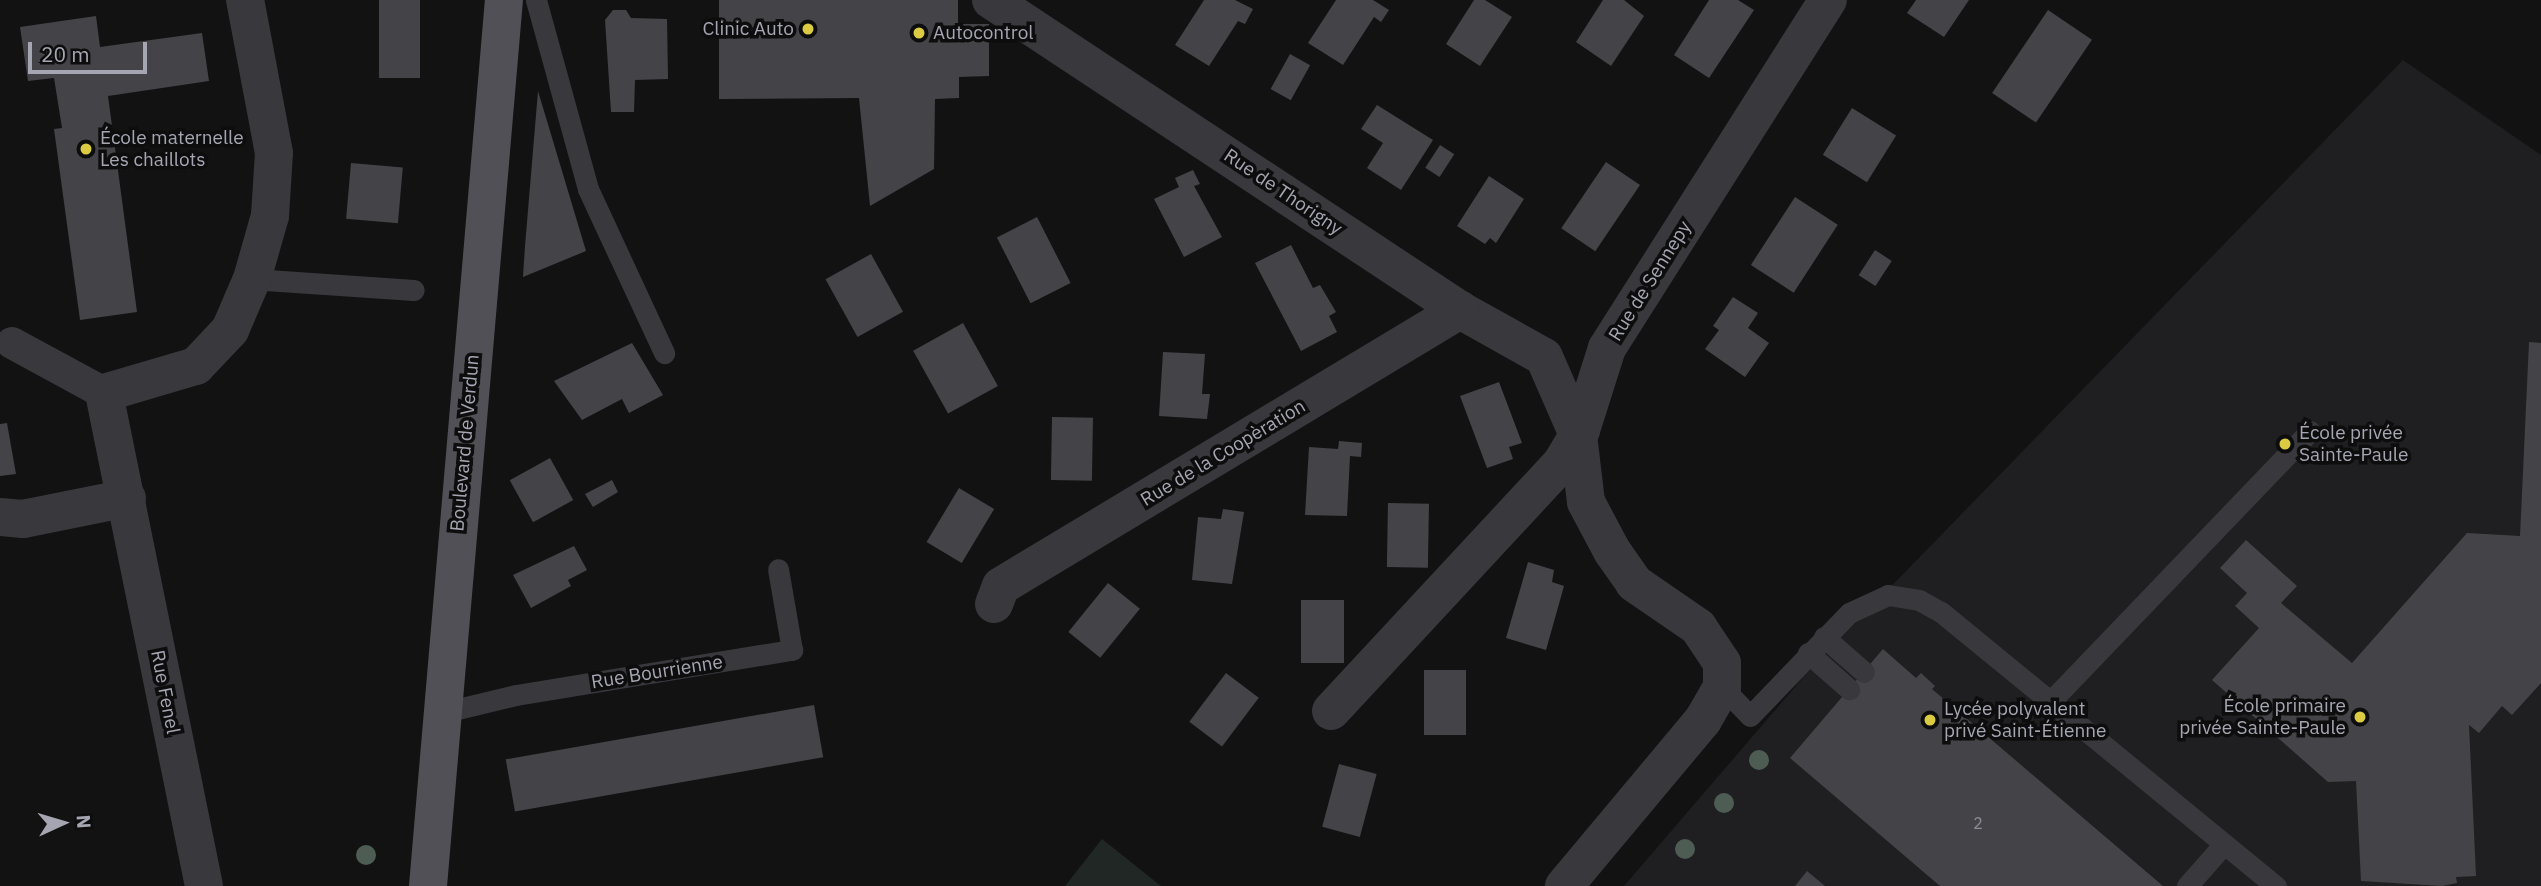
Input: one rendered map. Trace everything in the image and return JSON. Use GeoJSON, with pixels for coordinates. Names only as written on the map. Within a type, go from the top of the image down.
{"type":"FeatureCollection","features":[{"type":"Feature","properties":{"kind":"main road","name":"Boulevard de Verdun"},"geometry":{"type":"LineString","coordinates":[[428,886],[504,0]]}},
{"type":"Feature","properties":{"kind":"street"},"geometry":{"type":"LineString","coordinates":[[12,343],[104,393],[196,366],[230,330],[252,279],[270,216],[274,153],[245,0]]}},
{"type":"Feature","properties":{"kind":"street","name":"Rue de Thorigny"},"geometry":{"type":"LineString","coordinates":[[991,0],[1019,10],[1460,310],[1544,357]]}},
{"type":"Feature","properties":{"kind":"street","name":"Rue de Sennepy"},"geometry":{"type":"LineString","coordinates":[[1331,711],[1532,496],[1578,436],[1607,348],[1828,0]]}},
{"type":"Feature","properties":{"kind":"street","name":"Rue de la Coopèration"},"geometry":{"type":"LineString","coordinates":[[994,604],[1001,586],[1460,310]]}},
{"type":"Feature","properties":{"kind":"street"},"geometry":{"type":"LineString","coordinates":[[1564,886],[1703,720],[1722,687],[1722,663],[1712,643],[1677,610],[1634,583],[1612,551],[1586,502],[1578,436],[1544,357],[1607,348]]}},
{"type":"Feature","properties":{"kind":"street","name":"Rue Fenel"},"geometry":{"type":"LineString","coordinates":[[104,393],[204,886]]}},
{"type":"Feature","properties":{"kind":"street"},"geometry":{"type":"LineString","coordinates":[[0,517],[23,519],[127,498]]}},
{"type":"Feature","properties":{"kind":"lane"},"geometry":{"type":"LineString","coordinates":[[536,0],[588,189],[664,353]]}},
{"type":"Feature","properties":{"kind":"lane"},"geometry":{"type":"LineString","coordinates":[[252,279],[414,290]]}},
{"type":"Feature","properties":{"kind":"lane"},"geometry":{"type":"LineString","coordinates":[[2052,701],[2310,431]]}},
{"type":"Feature","properties":{"kind":"lane","name":"Rue Bourrienne"},"geometry":{"type":"LineString","coordinates":[[441,713],[516,695],[792,650],[778,569]]}},
{"type":"Feature","properties":{"kind":"lane"},"geometry":{"type":"LineString","coordinates":[[1722,687],[1749,716],[1824,637],[1867,601],[1888,595],[1919,600],[1941,612],[2276,886]]}},
{"type":"Feature","properties":{"kind":"lane"},"geometry":{"type":"LineString","coordinates":[[1824,637],[1864,672]]}},
{"type":"Feature","properties":{"kind":"lane"},"geometry":{"type":"LineString","coordinates":[[1808,653],[1849,689]]}},
{"type":"Feature","properties":{"kind":"lane"},"geometry":{"type":"LineString","coordinates":[[2188,886],[2224,844]]}},
{"type":"Feature","properties":{"kind":"shaded area","name":"École privée Sainte-Paule"},"geometry":{"type":"Polygon","coordinates":[[[2403,60],[2541,155],[2541,886],[1624,886],[1807,673],[2403,60]]]}},
{"type":"Feature","properties":{"kind":"shaded area"},"geometry":{"type":"Polygon","coordinates":[[[1102,839],[1161,886],[1065,886],[1102,839]]]}},
{"type":"Feature","properties":{"kind":"building"},"geometry":{"type":"Polygon","coordinates":[[[379,0],[420,0],[420,78],[379,78],[379,0]]]}},
{"type":"Feature","properties":{"kind":"building"},"geometry":{"type":"Polygon","coordinates":[[[719,0],[958,0],[958,24],[989,24],[989,76],[959,77],[959,98],[935,99],[934,169],[870,206],[859,98],[719,99],[719,0]]]}},
{"type":"Feature","properties":{"kind":"building"},"geometry":{"type":"Polygon","coordinates":[[[1204,0],[1235,0],[1253,9],[1245,24],[1238,21],[1209,66],[1175,45],[1204,0]]]}},
{"type":"Feature","properties":{"kind":"building"},"geometry":{"type":"Polygon","coordinates":[[[1336,0],[1373,0],[1389,10],[1381,22],[1374,17],[1343,65],[1308,43],[1336,0]]]}},
{"type":"Feature","properties":{"kind":"building"},"geometry":{"type":"Polygon","coordinates":[[[1474,0],[1485,0],[1512,17],[1480,66],[1446,44],[1474,0]]]}},
{"type":"Feature","properties":{"kind":"building"},"geometry":{"type":"Polygon","coordinates":[[[1603,0],[1624,0],[1644,16],[1611,66],[1576,42],[1603,0]]]}},
{"type":"Feature","properties":{"kind":"building"},"geometry":{"type":"Polygon","coordinates":[[[1709,0],[1738,0],[1754,10],[1709,78],[1674,55],[1709,0]]]}},
{"type":"Feature","properties":{"kind":"building"},"geometry":{"type":"Polygon","coordinates":[[[1916,0],[1969,0],[1944,37],[1907,13],[1916,0]]]}},
{"type":"Feature","properties":{"kind":"building"},"geometry":{"type":"Polygon","coordinates":[[[613,10],[626,10],[631,18],[667,19],[668,79],[635,80],[634,112],[611,112],[605,20],[613,10]]]}},
{"type":"Feature","properties":{"kind":"building"},"geometry":{"type":"Polygon","coordinates":[[[2048,10],[2092,40],[2036,123],[1992,93],[2048,10]]]}},
{"type":"Feature","properties":{"kind":"building"},"geometry":{"type":"Polygon","coordinates":[[[96,16],[100,47],[202,33],[209,81],[108,96],[137,312],[80,320],[54,129],[62,128],[54,78],[28,81],[20,27],[96,16]]]}},
{"type":"Feature","properties":{"kind":"building"},"geometry":{"type":"Polygon","coordinates":[[[1290,54],[1310,65],[1291,100],[1271,89],[1290,54]]]}},
{"type":"Feature","properties":{"kind":"building"},"geometry":{"type":"Polygon","coordinates":[[[538,91],[586,251],[523,277],[525,246],[538,91]]]}},
{"type":"Feature","properties":{"kind":"building"},"geometry":{"type":"Polygon","coordinates":[[[1377,105],[1433,140],[1401,190],[1367,168],[1383,143],[1361,129],[1377,105]]]}},
{"type":"Feature","properties":{"kind":"building"},"geometry":{"type":"Polygon","coordinates":[[[1852,108],[1896,136],[1867,182],[1823,155],[1852,108]]]}},
{"type":"Feature","properties":{"kind":"building"},"geometry":{"type":"Polygon","coordinates":[[[1440,145],[1454,154],[1440,177],[1425,168],[1440,145]]]}},
{"type":"Feature","properties":{"kind":"building"},"geometry":{"type":"Polygon","coordinates":[[[1606,162],[1640,185],[1595,251],[1561,228],[1606,162]]]}},
{"type":"Feature","properties":{"kind":"building"},"geometry":{"type":"Polygon","coordinates":[[[351,163],[403,168],[398,223],[346,219],[351,163]]]}},
{"type":"Feature","properties":{"kind":"building"},"geometry":{"type":"Polygon","coordinates":[[[1193,170],[1200,184],[1194,186],[1222,237],[1184,257],[1154,199],[1179,187],[1175,178],[1193,170]]]}},
{"type":"Feature","properties":{"kind":"building"},"geometry":{"type":"Polygon","coordinates":[[[1489,176],[1524,199],[1496,243],[1490,238],[1485,244],[1457,226],[1489,176]]]}},
{"type":"Feature","properties":{"kind":"building"},"geometry":{"type":"Polygon","coordinates":[[[1795,197],[1838,225],[1794,293],[1751,265],[1795,197]]]}},
{"type":"Feature","properties":{"kind":"building"},"geometry":{"type":"Polygon","coordinates":[[[1037,217],[1071,283],[1031,303],[997,237],[1037,217]]]}},
{"type":"Feature","properties":{"kind":"building"},"geometry":{"type":"Polygon","coordinates":[[[1291,245],[1313,288],[1320,285],[1336,312],[1329,316],[1337,332],[1301,351],[1255,263],[1291,245]]]}},
{"type":"Feature","properties":{"kind":"building"},"geometry":{"type":"Polygon","coordinates":[[[1875,250],[1892,261],[1875,286],[1859,275],[1875,250]]]}},
{"type":"Feature","properties":{"kind":"building"},"geometry":{"type":"Polygon","coordinates":[[[871,254],[903,312],[858,337],[826,279],[871,254]]]}},
{"type":"Feature","properties":{"kind":"building"},"geometry":{"type":"Polygon","coordinates":[[[1733,297],[1758,313],[1748,328],[1769,343],[1745,377],[1705,349],[1719,330],[1713,326],[1733,297]]]}},
{"type":"Feature","properties":{"kind":"building"},"geometry":{"type":"Polygon","coordinates":[[[963,323],[998,386],[948,414],[913,351],[963,323]]]}},
{"type":"Feature","properties":{"kind":"building","name":"École primaire privée Sainte-Paule"},"geometry":{"type":"Polygon","coordinates":[[[2529,342],[2541,343],[2541,683],[2512,715],[2502,706],[2479,733],[2469,725],[2476,876],[2456,877],[2457,883],[2442,886],[2361,881],[2356,781],[2328,782],[2212,680],[2259,628],[2235,606],[2247,593],[2220,568],[2246,540],[2297,586],[2281,603],[2352,663],[2467,533],[2520,536],[2529,342]]]}},
{"type":"Feature","properties":{"kind":"building"},"geometry":{"type":"Polygon","coordinates":[[[632,343],[663,395],[629,413],[622,399],[582,420],[554,381],[632,343]]]}},
{"type":"Feature","properties":{"kind":"building"},"geometry":{"type":"Polygon","coordinates":[[[1163,352],[1205,354],[1202,394],[1210,394],[1207,419],[1159,416],[1163,352]]]}},
{"type":"Feature","properties":{"kind":"building"},"geometry":{"type":"Polygon","coordinates":[[[1499,382],[1522,443],[1509,447],[1513,459],[1487,468],[1460,396],[1499,382]]]}},
{"type":"Feature","properties":{"kind":"building"},"geometry":{"type":"Polygon","coordinates":[[[1052,417],[1093,418],[1092,481],[1051,480],[1052,417]]]}},
{"type":"Feature","properties":{"kind":"building"},"geometry":{"type":"Polygon","coordinates":[[[7,423],[16,474],[0,476],[0,424],[7,423]]]}},
{"type":"Feature","properties":{"kind":"building"},"geometry":{"type":"Polygon","coordinates":[[[1339,441],[1362,443],[1361,457],[1350,456],[1347,516],[1305,515],[1309,447],[1338,449],[1339,441]]]}},
{"type":"Feature","properties":{"kind":"building"},"geometry":{"type":"Polygon","coordinates":[[[550,458],[573,500],[533,522],[510,480],[550,458]]]}},
{"type":"Feature","properties":{"kind":"building"},"geometry":{"type":"Polygon","coordinates":[[[612,480],[618,492],[593,507],[585,494],[612,480]]]}},
{"type":"Feature","properties":{"kind":"building"},"geometry":{"type":"Polygon","coordinates":[[[959,488],[994,509],[962,563],[927,542],[959,488]]]}},
{"type":"Feature","properties":{"kind":"building"},"geometry":{"type":"Polygon","coordinates":[[[1388,503],[1429,504],[1428,568],[1387,567],[1388,503]]]}},
{"type":"Feature","properties":{"kind":"building"},"geometry":{"type":"Polygon","coordinates":[[[1223,509],[1244,512],[1232,584],[1192,580],[1198,517],[1221,519],[1223,509]]]}},
{"type":"Feature","properties":{"kind":"building"},"geometry":{"type":"Polygon","coordinates":[[[574,546],[587,570],[568,580],[571,586],[531,608],[513,575],[574,546]]]}},
{"type":"Feature","properties":{"kind":"building"},"geometry":{"type":"Polygon","coordinates":[[[1528,562],[1554,570],[1552,582],[1564,586],[1546,650],[1506,638],[1528,562]]]}},
{"type":"Feature","properties":{"kind":"building"},"geometry":{"type":"Polygon","coordinates":[[[1108,583],[1140,609],[1100,658],[1068,632],[1108,583]]]}},
{"type":"Feature","properties":{"kind":"building"},"geometry":{"type":"Polygon","coordinates":[[[1301,600],[1344,600],[1344,663],[1301,663],[1301,600]]]}},
{"type":"Feature","properties":{"kind":"building"},"geometry":{"type":"Polygon","coordinates":[[[1883,649],[1916,678],[1921,673],[1935,686],[1932,689],[2163,886],[1940,886],[1790,758],[1883,649]]]}},
{"type":"Feature","properties":{"kind":"building"},"geometry":{"type":"Polygon","coordinates":[[[1424,670],[1466,670],[1466,735],[1424,735],[1424,670]]]}},
{"type":"Feature","properties":{"kind":"building"},"geometry":{"type":"Polygon","coordinates":[[[1226,673],[1259,698],[1222,746],[1189,722],[1226,673]]]}},
{"type":"Feature","properties":{"kind":"building"},"geometry":{"type":"Polygon","coordinates":[[[814,705],[823,757],[515,812],[506,759],[814,705]]]}},
{"type":"Feature","properties":{"kind":"building"},"geometry":{"type":"Polygon","coordinates":[[[1339,764],[1377,774],[1360,837],[1322,827],[1339,764]]]}},
{"type":"Feature","properties":{"kind":"building"},"geometry":{"type":"Polygon","coordinates":[[[1807,871],[1825,886],[1795,886],[1807,871]]]}},
{"type":"Feature","properties":{"kind":"place","name":"Clinic Auto"},"geometry":{"type":"Point","coordinates":[808,29]}},
{"type":"Feature","properties":{"kind":"place","name":"Autocontrol"},"geometry":{"type":"Point","coordinates":[919,33]}},
{"type":"Feature","properties":{"kind":"place","name":"École maternelle Les chaillots"},"geometry":{"type":"Point","coordinates":[86,149]}},
{"type":"Feature","properties":{"kind":"place","name":"École privée Sainte-Paule"},"geometry":{"type":"Point","coordinates":[2285,444]}},
{"type":"Feature","properties":{"kind":"place","name":"École primaire privée Sainte-Paule"},"geometry":{"type":"Point","coordinates":[2360,717]}},
{"type":"Feature","properties":{"kind":"place","name":"Lycée polyvalent privé Saint-Étienne"},"geometry":{"type":"Point","coordinates":[1930,720]}}]}
